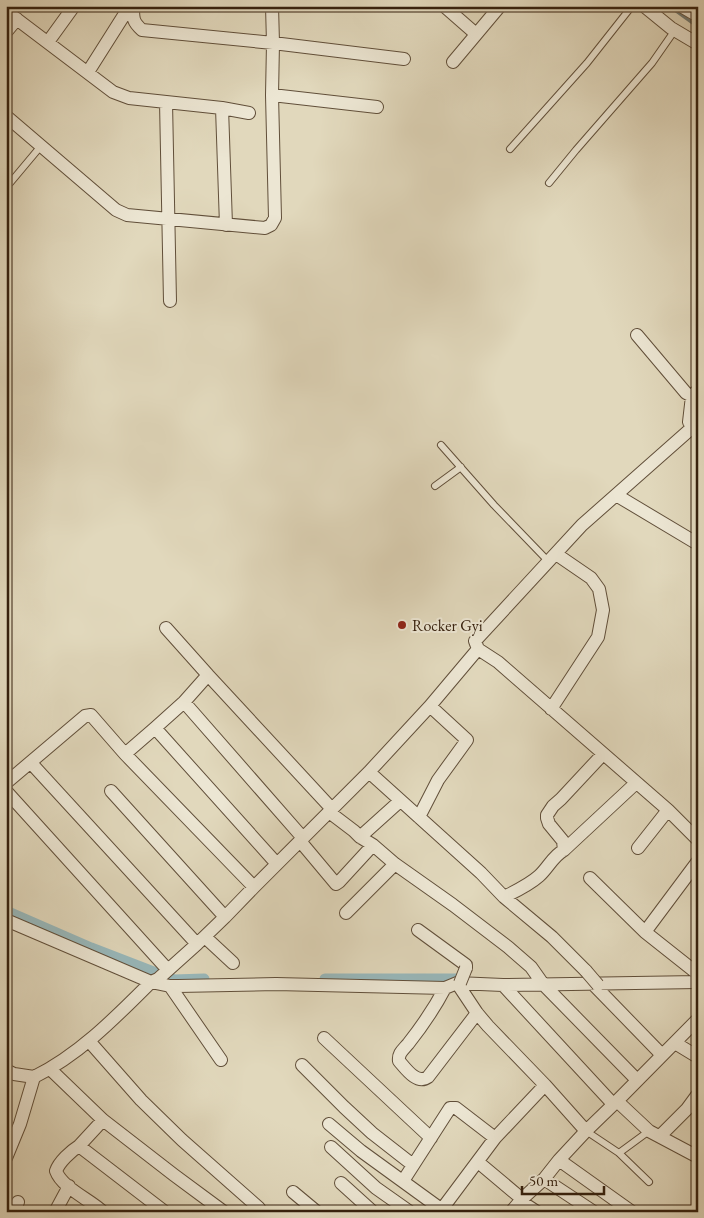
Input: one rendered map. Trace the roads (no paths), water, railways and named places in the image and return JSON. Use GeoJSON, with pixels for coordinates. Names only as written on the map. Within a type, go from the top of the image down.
{"type":"FeatureCollection","features":[{"type":"Feature","properties":{"kind":"street"},"geometry":{"type":"LineString","coordinates":[[6,32],[10,13],[9,6]]}},
{"type":"Feature","properties":{"kind":"street"},"geometry":{"type":"LineString","coordinates":[[48,42],[74,6]]}},
{"type":"Feature","properties":{"kind":"street"},"geometry":{"type":"LineString","coordinates":[[6,116],[116,210],[127,215],[265,228],[271,226],[276,218],[272,95],[272,6]]}},
{"type":"Feature","properties":{"kind":"street"},"geometry":{"type":"LineString","coordinates":[[444,6],[476,34]]}},
{"type":"Feature","properties":{"kind":"street"},"geometry":{"type":"LineString","coordinates":[[453,62],[500,6]]}},
{"type":"Feature","properties":{"kind":"street"},"geometry":{"type":"LineString","coordinates":[[644,6],[675,30],[698,44]]}},
{"type":"Feature","properties":{"kind":"street"},"geometry":{"type":"LineString","coordinates":[[681,6],[698,16]]}},
{"type":"Feature","properties":{"kind":"street"},"geometry":{"type":"LineString","coordinates":[[88,72],[128,11],[135,24],[142,30],[404,59]]}},
{"type":"Feature","properties":{"kind":"street"},"geometry":{"type":"LineString","coordinates":[[10,13],[113,92],[121,96],[249,113]]}},
{"type":"Feature","properties":{"kind":"street"},"geometry":{"type":"LineString","coordinates":[[272,95],[377,107]]}},
{"type":"Feature","properties":{"kind":"street"},"geometry":{"type":"LineString","coordinates":[[166,102],[170,301]]}},
{"type":"Feature","properties":{"kind":"street"},"geometry":{"type":"LineString","coordinates":[[222,108],[226,224]]}},
{"type":"Feature","properties":{"kind":"street"},"geometry":{"type":"LineString","coordinates":[[6,1070],[14,1074],[34,1077],[50,1069],[89,1041],[201,941],[369,772],[430,706],[477,646],[582,525],[620,498],[694,426],[695,393],[686,393],[637,335]]}},
{"type":"Feature","properties":{"kind":"street"},"geometry":{"type":"LineString","coordinates":[[620,498],[698,544]]}},
{"type":"Feature","properties":{"kind":"street"},"geometry":{"type":"LineString","coordinates":[[551,709],[598,637],[603,610],[599,589],[591,578],[571,564],[555,557]]}},
{"type":"Feature","properties":{"kind":"street"},"geometry":{"type":"LineString","coordinates":[[166,628],[330,811],[360,837],[453,905],[531,967],[543,984],[637,1080]]}},
{"type":"Feature","properties":{"kind":"street"},"geometry":{"type":"LineString","coordinates":[[477,646],[498,662],[668,810],[698,840]]}},
{"type":"Feature","properties":{"kind":"street"},"geometry":{"type":"LineString","coordinates":[[125,754],[184,702],[208,675]]}},
{"type":"Feature","properties":{"kind":"street"},"geometry":{"type":"LineString","coordinates":[[184,702],[301,839],[336,884],[373,845]]}},
{"type":"Feature","properties":{"kind":"street"},"geometry":{"type":"LineString","coordinates":[[419,817],[438,780],[467,740],[430,706]]}},
{"type":"Feature","properties":{"kind":"street"},"geometry":{"type":"LineString","coordinates":[[6,783],[85,716],[91,715],[125,754],[254,887]]}},
{"type":"Feature","properties":{"kind":"street"},"geometry":{"type":"LineString","coordinates":[[156,728],[277,864]]}},
{"type":"Feature","properties":{"kind":"street"},"geometry":{"type":"LineString","coordinates":[[564,850],[562,841],[550,824],[547,815],[553,806],[603,754]]}},
{"type":"Feature","properties":{"kind":"street"},"geometry":{"type":"LineString","coordinates":[[31,763],[201,941],[233,963]]}},
{"type":"Feature","properties":{"kind":"street"},"geometry":{"type":"LineString","coordinates":[[369,772],[481,873],[504,897],[552,938],[586,971],[595,985],[662,1055]]}},
{"type":"Feature","properties":{"kind":"street"},"geometry":{"type":"LineString","coordinates":[[504,897],[520,890],[539,876],[554,858],[636,782]]}},
{"type":"Feature","properties":{"kind":"street"},"geometry":{"type":"LineString","coordinates":[[6,791],[170,986],[221,1060]]}},
{"type":"Feature","properties":{"kind":"street"},"geometry":{"type":"LineString","coordinates":[[112,791],[226,917]]}},
{"type":"Feature","properties":{"kind":"street"},"geometry":{"type":"LineString","coordinates":[[360,837],[400,801]]}},
{"type":"Feature","properties":{"kind":"street"},"geometry":{"type":"LineString","coordinates":[[638,848],[668,810]]}},
{"type":"Feature","properties":{"kind":"street"},"geometry":{"type":"LineString","coordinates":[[645,932],[698,861]]}},
{"type":"Feature","properties":{"kind":"street"},"geometry":{"type":"LineString","coordinates":[[346,913],[395,864]]}},
{"type":"Feature","properties":{"kind":"street"},"geometry":{"type":"LineString","coordinates":[[590,878],[645,932],[697,976]]}},
{"type":"Feature","properties":{"kind":"street"},"geometry":{"type":"LineString","coordinates":[[6,920],[161,976]]}},
{"type":"Feature","properties":{"kind":"street"},"geometry":{"type":"LineString","coordinates":[[418,930],[466,965],[459,983]]}},
{"type":"Feature","properties":{"kind":"street"},"geometry":{"type":"LineString","coordinates":[[170,986],[276,984],[445,988],[459,983],[595,985],[697,976]]}},
{"type":"Feature","properties":{"kind":"street"},"geometry":{"type":"LineString","coordinates":[[459,983],[477,1014],[586,1131]]}},
{"type":"Feature","properties":{"kind":"street"},"geometry":{"type":"LineString","coordinates":[[503,985],[615,1102],[641,1125],[698,1157]]}},
{"type":"Feature","properties":{"kind":"street"},"geometry":{"type":"LineString","coordinates":[[445,988],[423,1025],[402,1050],[398,1058],[404,1067],[417,1079],[425,1080],[428,1077],[477,1014]]}},
{"type":"Feature","properties":{"kind":"street"},"geometry":{"type":"LineString","coordinates":[[510,1212],[544,1178],[586,1131],[698,1019]]}},
{"type":"Feature","properties":{"kind":"street"},"geometry":{"type":"LineString","coordinates":[[324,1038],[431,1138]]}},
{"type":"Feature","properties":{"kind":"street"},"geometry":{"type":"LineString","coordinates":[[89,1041],[141,1100],[260,1211]]}},
{"type":"Feature","properties":{"kind":"street"},"geometry":{"type":"LineString","coordinates":[[675,1043],[698,1057]]}},
{"type":"Feature","properties":{"kind":"street"},"geometry":{"type":"LineString","coordinates":[[302,1065],[372,1133],[414,1165]]}},
{"type":"Feature","properties":{"kind":"street"},"geometry":{"type":"LineString","coordinates":[[50,1069],[103,1120],[224,1212]]}},
{"type":"Feature","properties":{"kind":"street"},"geometry":{"type":"LineString","coordinates":[[6,1158],[20,1124],[34,1077]]}},
{"type":"Feature","properties":{"kind":"street"},"geometry":{"type":"LineString","coordinates":[[329,1124],[361,1151],[443,1210],[495,1138],[545,1085]]}},
{"type":"Feature","properties":{"kind":"street"},"geometry":{"type":"LineString","coordinates":[[654,1133],[687,1109],[698,1094]]}},
{"type":"Feature","properties":{"kind":"street"},"geometry":{"type":"LineString","coordinates":[[403,1181],[448,1110],[452,1107],[456,1108],[495,1138]]}},
{"type":"Feature","properties":{"kind":"street"},"geometry":{"type":"LineString","coordinates":[[103,1120],[56,1168],[56,1171],[58,1176],[69,1186],[104,1212]]}},
{"type":"Feature","properties":{"kind":"street"},"geometry":{"type":"LineString","coordinates":[[79,1146],[165,1212]]}},
{"type":"Feature","properties":{"kind":"street"},"geometry":{"type":"LineString","coordinates":[[331,1147],[376,1188],[410,1212]]}},
{"type":"Feature","properties":{"kind":"street"},"geometry":{"type":"LineString","coordinates":[[559,1160],[632,1212]]}},
{"type":"Feature","properties":{"kind":"street"},"geometry":{"type":"LineString","coordinates":[[478,1162],[536,1212]]}},
{"type":"Feature","properties":{"kind":"street"},"geometry":{"type":"LineString","coordinates":[[544,1178],[594,1212]]}},
{"type":"Feature","properties":{"kind":"street"},"geometry":{"type":"LineString","coordinates":[[341,1183],[373,1212]]}},
{"type":"Feature","properties":{"kind":"street"},"geometry":{"type":"LineString","coordinates":[[55,1212],[69,1186]]}},
{"type":"Feature","properties":{"kind":"street"},"geometry":{"type":"LineString","coordinates":[[293,1192],[317,1212]]}},
{"type":"Feature","properties":{"kind":"lane"},"geometry":{"type":"LineString","coordinates":[[510,149],[588,63],[632,6]]}},
{"type":"Feature","properties":{"kind":"lane"},"geometry":{"type":"LineString","coordinates":[[549,183],[652,63],[675,30]]}},
{"type":"Feature","properties":{"kind":"lane"},"geometry":{"type":"LineString","coordinates":[[10,183],[41,146]]}},
{"type":"Feature","properties":{"kind":"lane"},"geometry":{"type":"LineString","coordinates":[[441,445],[494,505],[555,557]]}},
{"type":"Feature","properties":{"kind":"lane"},"geometry":{"type":"LineString","coordinates":[[435,486],[461,467]]}},
{"type":"Feature","properties":{"kind":"lane"},"geometry":{"type":"LineString","coordinates":[[586,1131],[619,1153],[649,1182]]}},
{"type":"Feature","properties":{"kind":"lane"},"geometry":{"type":"LineString","coordinates":[[619,1153],[654,1133]]}},
{"type":"Feature","properties":{"kind":"waterway"},"geometry":{"type":"LineString","coordinates":[[669,6],[698,27]]}},
{"type":"Feature","properties":{"kind":"waterway"},"geometry":{"type":"LineString","coordinates":[[6,911],[91,948],[174,980],[204,979]]}},
{"type":"Feature","properties":{"kind":"waterway"},"geometry":{"type":"LineString","coordinates":[[325,979],[464,979]]}},
{"type":"Feature","properties":{"kind":"place","name":"Rocker Gyi"},"geometry":{"type":"Point","coordinates":[402,625]}}]}
